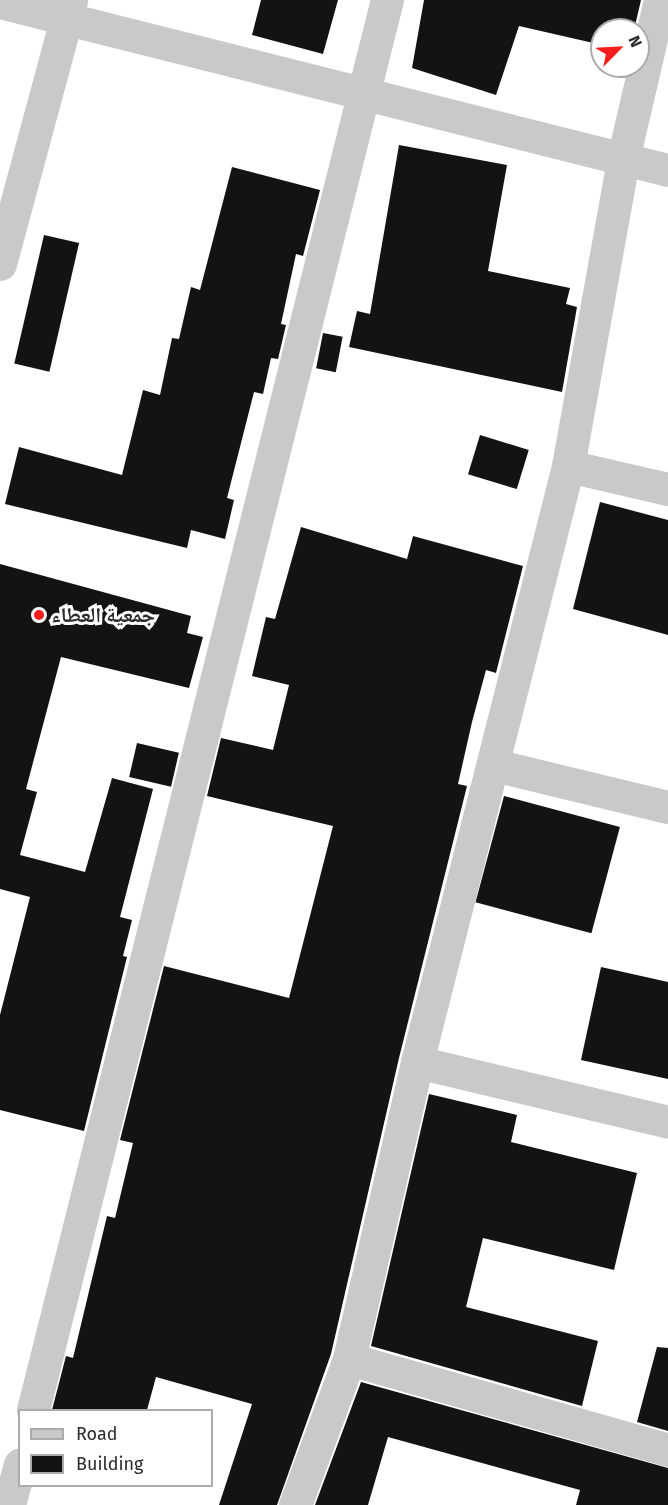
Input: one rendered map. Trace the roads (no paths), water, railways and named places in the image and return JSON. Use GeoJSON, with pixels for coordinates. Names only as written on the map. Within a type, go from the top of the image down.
{"type":"FeatureCollection","features":[{"type":"Feature","properties":{"kind":"street"},"geometry":{"type":"LineString","coordinates":[[33,1409],[387,0]]}},
{"type":"Feature","properties":{"kind":"street"},"geometry":{"type":"LineString","coordinates":[[295,1505],[349,1359],[417,1062],[568,466],[623,159],[660,0]]}},
{"type":"Feature","properties":{"kind":"street"},"geometry":{"type":"LineString","coordinates":[[0,2],[69,9],[362,94],[668,170]]}},
{"type":"Feature","properties":{"kind":"street"},"geometry":{"type":"LineString","coordinates":[[0,264],[69,9]]}},
{"type":"Feature","properties":{"kind":"street"},"geometry":{"type":"LineString","coordinates":[[568,466],[668,489]]}},
{"type":"Feature","properties":{"kind":"street"},"geometry":{"type":"LineString","coordinates":[[494,765],[668,807]]}},
{"type":"Feature","properties":{"kind":"street"},"geometry":{"type":"LineString","coordinates":[[417,1062],[668,1122]]}},
{"type":"Feature","properties":{"kind":"street"},"geometry":{"type":"LineString","coordinates":[[349,1359],[668,1450]]}},
{"type":"Feature","properties":{"kind":"street"},"geometry":{"type":"LineString","coordinates":[[9,1505],[18,1471]]}},
{"type":"Feature","properties":{"kind":"place","name":"جمعية العطاء"},"geometry":{"type":"Point","coordinates":[39,615]}}]}
